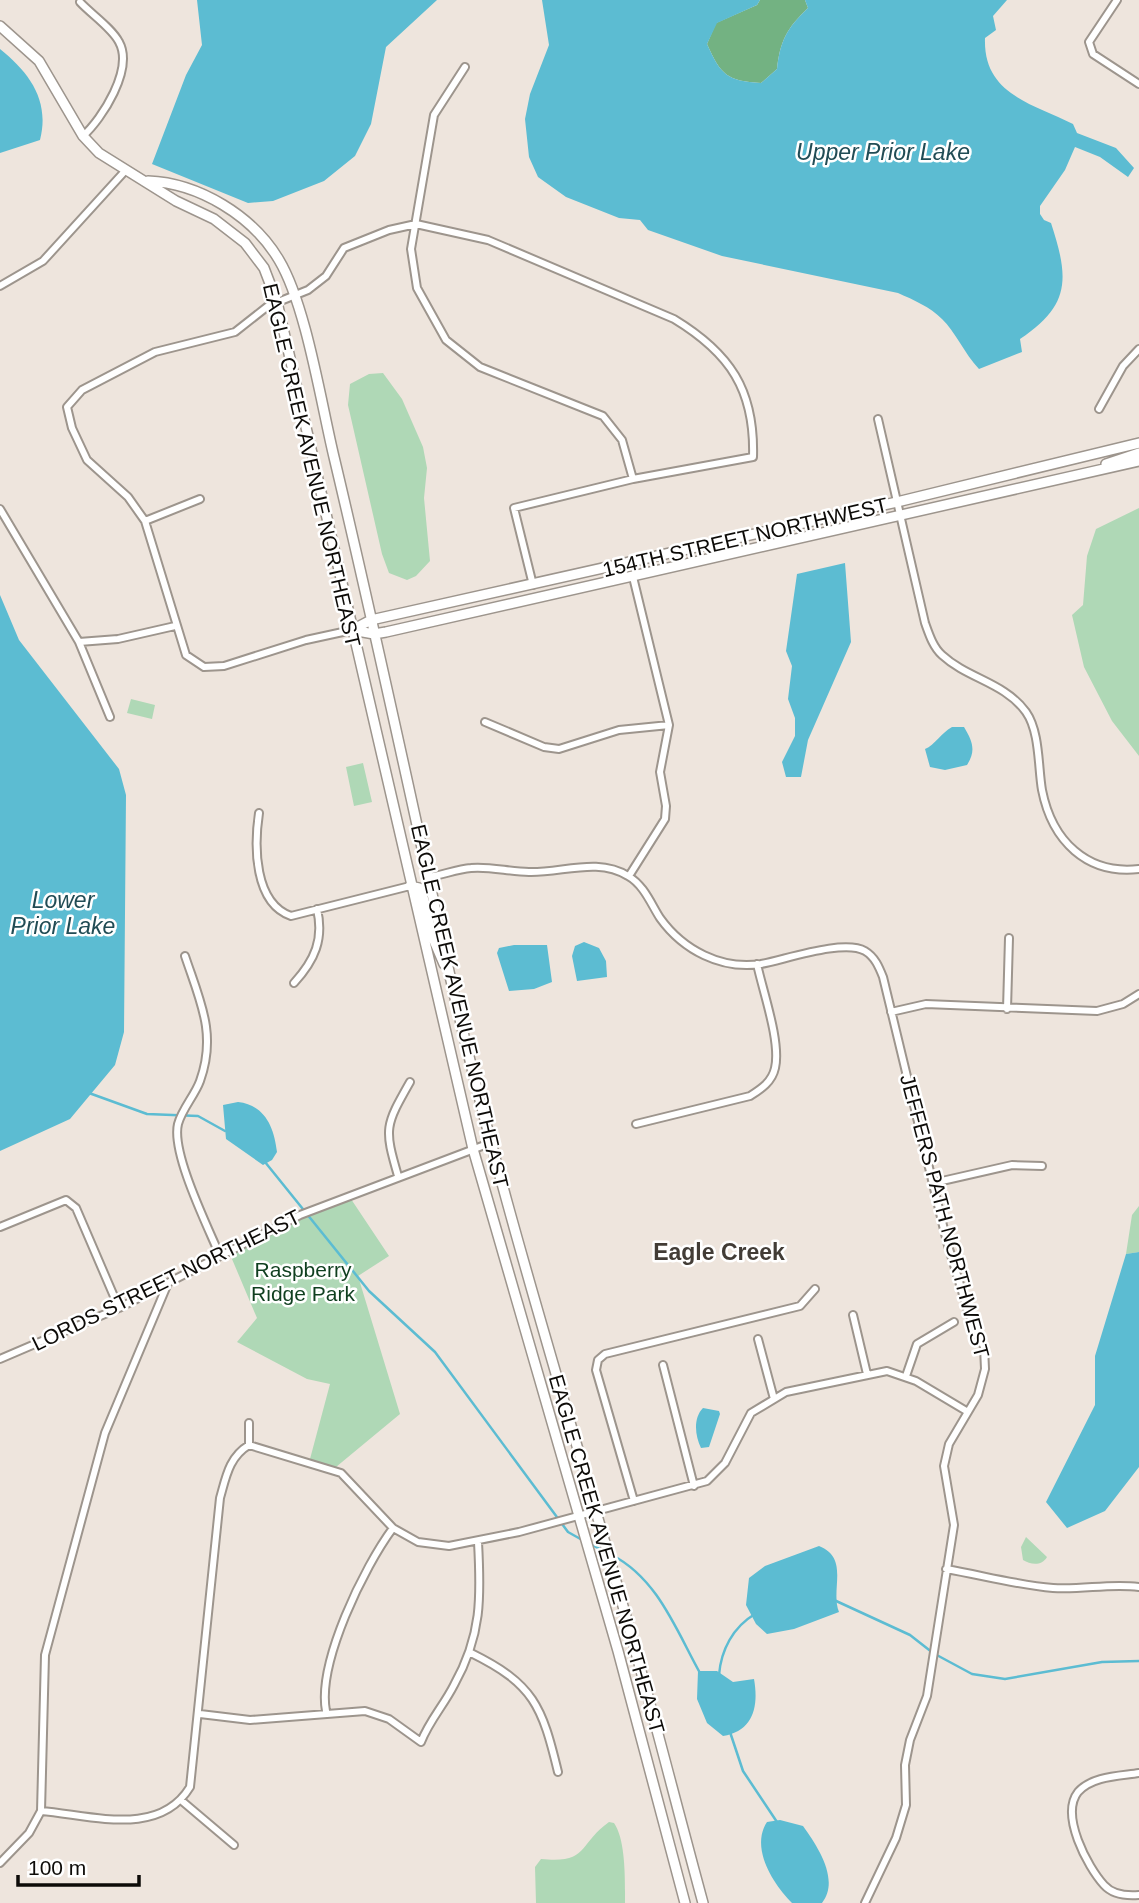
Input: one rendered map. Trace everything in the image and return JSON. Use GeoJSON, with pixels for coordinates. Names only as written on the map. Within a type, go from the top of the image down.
{"type":"FeatureCollection","features":[{"type":"Feature","properties":{"kind":"main road","name":"EAGLE CREEK AVENUE NORTHEAST"},"geometry":{"type":"LineString","coordinates":[[0,26],[39,61],[83,136],[99,153],[176,201],[214,219],[245,243],[286,298],[371,620],[490,1143],[596,1512],[703,1903]]}},
{"type":"Feature","properties":{"kind":"main road","name":"EAGLE CREEK AVENUE NORTHEAST"},"geometry":{"type":"LineString","coordinates":[[146,181],[165,182],[217,202],[259,232],[280,262],[352,630],[474,1149],[579,1516],[685,1903]]}},
{"type":"Feature","properties":{"kind":"main road","name":"154TH STREET NORTHWEST"},"geometry":{"type":"LineString","coordinates":[[352,630],[371,620],[897,502],[1139,443]]}},
{"type":"Feature","properties":{"kind":"main road"},"geometry":{"type":"LineString","coordinates":[[1082,474],[1139,453]]}},
{"type":"Feature","properties":{"kind":"main road","name":"154TH STREET NORTHWEST"},"geometry":{"type":"LineString","coordinates":[[352,630],[374,634],[633,578],[1139,461]]}},
{"type":"Feature","properties":{"kind":"main road"},"geometry":{"type":"LineString","coordinates":[[411,886],[422,892],[436,947],[450,975]]}},
{"type":"Feature","properties":{"kind":"street"},"geometry":{"type":"LineString","coordinates":[[1117,0],[1090,42],[1093,54],[1139,83]]}},
{"type":"Feature","properties":{"kind":"street"},"geometry":{"type":"LineString","coordinates":[[80,2],[120,43],[122,67],[98,123],[83,136]]}},
{"type":"Feature","properties":{"kind":"street"},"geometry":{"type":"LineString","coordinates":[[465,67],[434,115],[411,249],[417,288],[446,340],[480,367],[603,416],[622,440],[633,479]]}},
{"type":"Feature","properties":{"kind":"street"},"geometry":{"type":"LineString","coordinates":[[0,286],[43,261],[125,171]]}},
{"type":"Feature","properties":{"kind":"street"},"geometry":{"type":"LineString","coordinates":[[200,499],[145,521],[128,497],[87,460],[72,428],[67,407],[82,390],[155,352],[235,332],[286,298],[308,290],[326,276],[344,248],[390,230],[416,224],[488,240],[674,318],[700,334],[731,365],[747,398],[754,430],[753,457],[633,479],[514,508],[533,585]]}},
{"type":"Feature","properties":{"kind":"street"},"geometry":{"type":"LineString","coordinates":[[1099,409],[1123,366],[1139,349]]}},
{"type":"Feature","properties":{"kind":"street"},"geometry":{"type":"LineString","coordinates":[[878,419],[925,623],[933,644],[943,656],[1003,688],[1028,715],[1043,794],[1065,842],[1089,862],[1115,872],[1139,869]]}},
{"type":"Feature","properties":{"kind":"street"},"geometry":{"type":"LineString","coordinates":[[0,509],[79,642],[110,717]]}},
{"type":"Feature","properties":{"kind":"street","name":"154TH STREET NORTHWEST"},"geometry":{"type":"LineString","coordinates":[[145,521],[186,655],[204,667],[223,666],[306,640],[352,630]]}},
{"type":"Feature","properties":{"kind":"street"},"geometry":{"type":"LineString","coordinates":[[429,877],[471,867],[550,872],[587,866],[612,869],[629,876],[665,819],[666,806],[660,772],[669,725],[633,578]]}},
{"type":"Feature","properties":{"kind":"street"},"geometry":{"type":"LineString","coordinates":[[79,642],[118,639],[175,626]]}},
{"type":"Feature","properties":{"kind":"street"},"geometry":{"type":"LineString","coordinates":[[485,722],[544,747],[559,749],[619,730],[669,725]]}},
{"type":"Feature","properties":{"kind":"street"},"geometry":{"type":"LineString","coordinates":[[259,813],[256,845],[268,900],[278,911],[291,916],[411,886]]}},
{"type":"Feature","properties":{"kind":"street","name":"JEFFERS PATH NORTHWEST"},"geometry":{"type":"LineString","coordinates":[[629,876],[646,893],[676,939],[705,957],[757,964],[848,946],[865,951],[879,969],[968,1311],[984,1347],[985,1369],[978,1395],[949,1444],[944,1466],[954,1525],[927,1696],[910,1740],[905,1765],[906,1805],[896,1838],[865,1903]]}},
{"type":"Feature","properties":{"kind":"street"},"geometry":{"type":"LineString","coordinates":[[294,983],[307,969],[320,941],[317,909]]}},
{"type":"Feature","properties":{"kind":"street"},"geometry":{"type":"LineString","coordinates":[[1007,1009],[1009,938]]}},
{"type":"Feature","properties":{"kind":"street"},"geometry":{"type":"LineString","coordinates":[[185,956],[209,1029],[208,1052],[200,1082],[178,1124],[181,1159],[220,1256]]}},
{"type":"Feature","properties":{"kind":"street"},"geometry":{"type":"LineString","coordinates":[[636,1124],[750,1096],[766,1086],[775,1069],[776,1049],[757,964]]}},
{"type":"Feature","properties":{"kind":"street"},"geometry":{"type":"LineString","coordinates":[[891,1012],[926,1004],[1097,1012],[1123,1004],[1139,994]]}},
{"type":"Feature","properties":{"kind":"street"},"geometry":{"type":"LineString","coordinates":[[398,1176],[387,1137],[389,1118],[410,1082]]}},
{"type":"Feature","properties":{"kind":"street","name":"LORDS STREET NORTHEAST"},"geometry":{"type":"LineString","coordinates":[[0,1359],[119,1308],[300,1215],[490,1143]]}},
{"type":"Feature","properties":{"kind":"street"},"geometry":{"type":"LineString","coordinates":[[933,1183],[1012,1165],[1042,1166]]}},
{"type":"Feature","properties":{"kind":"street"},"geometry":{"type":"LineString","coordinates":[[0,1227],[66,1200],[76,1208],[119,1308]]}},
{"type":"Feature","properties":{"kind":"street"},"geometry":{"type":"LineString","coordinates":[[0,1863],[29,1833],[41,1811],[45,1655],[105,1433],[168,1283]]}},
{"type":"Feature","properties":{"kind":"street"},"geometry":{"type":"LineString","coordinates":[[634,1501],[596,1370],[598,1360],[605,1354],[800,1306],[815,1289]]}},
{"type":"Feature","properties":{"kind":"street"},"geometry":{"type":"LineString","coordinates":[[853,1315],[867,1374]]}},
{"type":"Feature","properties":{"kind":"street"},"geometry":{"type":"LineString","coordinates":[[906,1376],[917,1344],[954,1322]]}},
{"type":"Feature","properties":{"kind":"street"},"geometry":{"type":"LineString","coordinates":[[758,1339],[775,1399]]}},
{"type":"Feature","properties":{"kind":"street"},"geometry":{"type":"LineString","coordinates":[[663,1365],[694,1486]]}},
{"type":"Feature","properties":{"kind":"street"},"geometry":{"type":"LineString","coordinates":[[41,1811],[142,1820],[157,1817],[182,1801],[194,1772],[220,1498],[230,1465],[238,1451],[249,1445],[341,1473],[393,1528],[418,1542],[449,1546],[478,1542],[707,1481],[725,1463],[751,1413],[786,1392],[887,1371],[906,1376],[933,1389],[968,1412]]}},
{"type":"Feature","properties":{"kind":"street"},"geometry":{"type":"LineString","coordinates":[[249,1423],[249,1445]]}},
{"type":"Feature","properties":{"kind":"street"},"geometry":{"type":"LineString","coordinates":[[326,1711],[325,1682],[331,1660],[363,1574],[393,1528]]}},
{"type":"Feature","properties":{"kind":"street"},"geometry":{"type":"LineString","coordinates":[[200,1714],[250,1720],[326,1711],[365,1711],[389,1719],[421,1742],[427,1724],[443,1705],[471,1653],[481,1598],[478,1542]]}},
{"type":"Feature","properties":{"kind":"street"},"geometry":{"type":"LineString","coordinates":[[946,1569],[1050,1588],[1087,1589],[1114,1584],[1139,1587]]}},
{"type":"Feature","properties":{"kind":"street"},"geometry":{"type":"LineString","coordinates":[[471,1653],[509,1672],[526,1692],[546,1723],[558,1772]]}},
{"type":"Feature","properties":{"kind":"street"},"geometry":{"type":"LineString","coordinates":[[1139,1773],[1102,1779],[1088,1785],[1078,1792],[1071,1809],[1072,1826],[1079,1842],[1105,1886],[1124,1896],[1139,1895]]}},
{"type":"Feature","properties":{"kind":"street"},"geometry":{"type":"LineString","coordinates":[[182,1801],[234,1845]]}},
{"type":"Feature","properties":{"kind":"green space"},"geometry":{"type":"Polygon","coordinates":[[[760,0],[805,0],[808,8],[786,36],[780,50],[777,69],[761,83],[740,80],[726,74],[707,44],[716,23],[757,5],[760,0]]]}},
{"type":"Feature","properties":{"kind":"green space"},"geometry":{"type":"Polygon","coordinates":[[[383,373],[402,399],[423,447],[427,468],[424,498],[430,561],[416,576],[407,580],[389,573],[382,554],[348,405],[350,384],[369,374],[383,373]]]}},
{"type":"Feature","properties":{"kind":"green space"},"geometry":{"type":"Polygon","coordinates":[[[1139,508],[1139,756],[1112,721],[1084,667],[1072,615],[1083,605],[1087,556],[1096,529],[1139,508]]]}},
{"type":"Feature","properties":{"kind":"green space"},"geometry":{"type":"Polygon","coordinates":[[[131,699],[155,705],[152,719],[127,713],[131,699]]]}},
{"type":"Feature","properties":{"kind":"green space"},"geometry":{"type":"Polygon","coordinates":[[[363,763],[372,802],[354,806],[346,767],[363,763]]]}},
{"type":"Feature","properties":{"kind":"green space","name":"Raspberry Ridge Park"},"geometry":{"type":"Polygon","coordinates":[[[349,1196],[389,1256],[358,1276],[400,1414],[336,1467],[310,1459],[330,1384],[307,1379],[237,1342],[257,1318],[229,1252],[349,1196]]]}},
{"type":"Feature","properties":{"kind":"green space"},"geometry":{"type":"Polygon","coordinates":[[[1139,1206],[1139,1252],[1126,1254],[1132,1215],[1139,1206]]]}},
{"type":"Feature","properties":{"kind":"green space"},"geometry":{"type":"Polygon","coordinates":[[[1026,1537],[1047,1557],[1042,1562],[1033,1564],[1023,1560],[1021,1547],[1026,1537]]]}},
{"type":"Feature","properties":{"kind":"green space"},"geometry":{"type":"Polygon","coordinates":[[[609,1822],[614,1823],[621,1840],[625,1903],[536,1903],[535,1867],[541,1859],[556,1860],[575,1855],[609,1822]]]}},
{"type":"Feature","properties":{"kind":"water"},"geometry":{"type":"Polygon","coordinates":[[[197,0],[437,0],[386,47],[371,124],[355,156],[324,181],[273,201],[248,203],[152,164],[186,75],[202,45],[197,0]]]}},
{"type":"Feature","properties":{"kind":"water","name":"Upper Prior Lake"},"geometry":{"type":"Polygon","coordinates":[[[542,0],[760,0],[757,5],[717,23],[707,44],[726,74],[740,80],[761,83],[777,69],[780,50],[786,36],[808,8],[805,0],[1007,0],[993,16],[996,30],[985,38],[986,57],[1001,84],[1026,102],[1073,124],[1077,133],[1116,148],[1134,168],[1128,177],[1100,157],[1075,147],[1065,170],[1040,206],[1040,214],[1044,220],[1051,223],[1061,260],[1063,275],[1057,302],[1037,327],[1020,339],[1022,352],[979,369],[942,319],[927,307],[898,293],[722,256],[648,230],[640,220],[619,218],[566,197],[538,177],[529,157],[525,119],[530,94],[549,45],[542,0]]]}},
{"type":"Feature","properties":{"kind":"water"},"geometry":{"type":"Polygon","coordinates":[[[0,49],[20,68],[35,89],[40,100],[42,126],[40,140],[0,153],[0,49]]]}},
{"type":"Feature","properties":{"kind":"water"},"geometry":{"type":"Polygon","coordinates":[[[845,563],[851,642],[808,740],[801,777],[786,777],[782,762],[795,736],[795,718],[788,699],[792,666],[786,651],[797,574],[845,563]]]}},
{"type":"Feature","properties":{"kind":"water","name":"Lower Prior Lake"},"geometry":{"type":"Polygon","coordinates":[[[0,595],[19,640],[119,769],[126,795],[124,1032],[115,1065],[70,1119],[0,1151],[0,595]]]}},
{"type":"Feature","properties":{"kind":"water"},"geometry":{"type":"Polygon","coordinates":[[[952,727],[964,727],[967,732],[972,746],[970,760],[967,765],[945,770],[930,767],[925,749],[952,727]]]}},
{"type":"Feature","properties":{"kind":"water"},"geometry":{"type":"Polygon","coordinates":[[[584,942],[599,948],[606,961],[607,977],[577,981],[572,956],[575,946],[584,942]]]}},
{"type":"Feature","properties":{"kind":"water"},"geometry":{"type":"Polygon","coordinates":[[[547,945],[552,982],[534,989],[509,991],[497,953],[499,948],[547,945]]]}},
{"type":"Feature","properties":{"kind":"water"},"geometry":{"type":"Polygon","coordinates":[[[238,1102],[255,1108],[270,1126],[277,1152],[272,1160],[263,1165],[226,1139],[223,1105],[238,1102]]]}},
{"type":"Feature","properties":{"kind":"water"},"geometry":{"type":"Polygon","coordinates":[[[1139,1252],[1139,1467],[1105,1511],[1067,1528],[1046,1502],[1095,1405],[1095,1356],[1126,1254],[1139,1252]]]}},
{"type":"Feature","properties":{"kind":"water"},"geometry":{"type":"Polygon","coordinates":[[[703,1408],[719,1411],[720,1414],[709,1447],[701,1448],[696,1427],[703,1408]]]}},
{"type":"Feature","properties":{"kind":"water"},"geometry":{"type":"Polygon","coordinates":[[[819,1546],[828,1551],[837,1566],[836,1594],[839,1612],[794,1629],[767,1634],[756,1624],[746,1605],[749,1578],[765,1566],[819,1546]]]}},
{"type":"Feature","properties":{"kind":"water"},"geometry":{"type":"Polygon","coordinates":[[[698,1671],[717,1671],[733,1682],[754,1679],[752,1716],[741,1729],[723,1736],[707,1723],[697,1699],[698,1671]]]}},
{"type":"Feature","properties":{"kind":"water"},"geometry":{"type":"Polygon","coordinates":[[[780,1820],[803,1826],[815,1844],[828,1874],[827,1894],[822,1903],[792,1903],[771,1876],[762,1854],[762,1832],[767,1822],[780,1820]]]}},
{"type":"Feature","properties":{"kind":"waterway"},"geometry":{"type":"LineString","coordinates":[[89,1093],[147,1114],[198,1116],[225,1131]]}},
{"type":"Feature","properties":{"kind":"waterway"},"geometry":{"type":"LineString","coordinates":[[265,1162],[369,1291],[435,1352],[568,1532],[584,1541]]}},
{"type":"Feature","properties":{"kind":"waterway"},"geometry":{"type":"LineString","coordinates":[[590,1544],[606,1552]]}},
{"type":"Feature","properties":{"kind":"waterway"},"geometry":{"type":"LineString","coordinates":[[612,1555],[628,1565],[654,1592],[700,1673]]}},
{"type":"Feature","properties":{"kind":"waterway"},"geometry":{"type":"LineString","coordinates":[[834,1600],[910,1635],[933,1653],[972,1674],[1005,1679],[1102,1662],[1139,1661]]}},
{"type":"Feature","properties":{"kind":"waterway"},"geometry":{"type":"LineString","coordinates":[[719,1675],[722,1657],[734,1632],[755,1614]]}},
{"type":"Feature","properties":{"kind":"waterway"},"geometry":{"type":"LineString","coordinates":[[730,1732],[743,1771],[777,1822]]}},
{"type":"Feature","properties":{"kind":"district","name":"Eagle Creek"},"geometry":{"type":"Point","coordinates":[719,1252]}}]}
